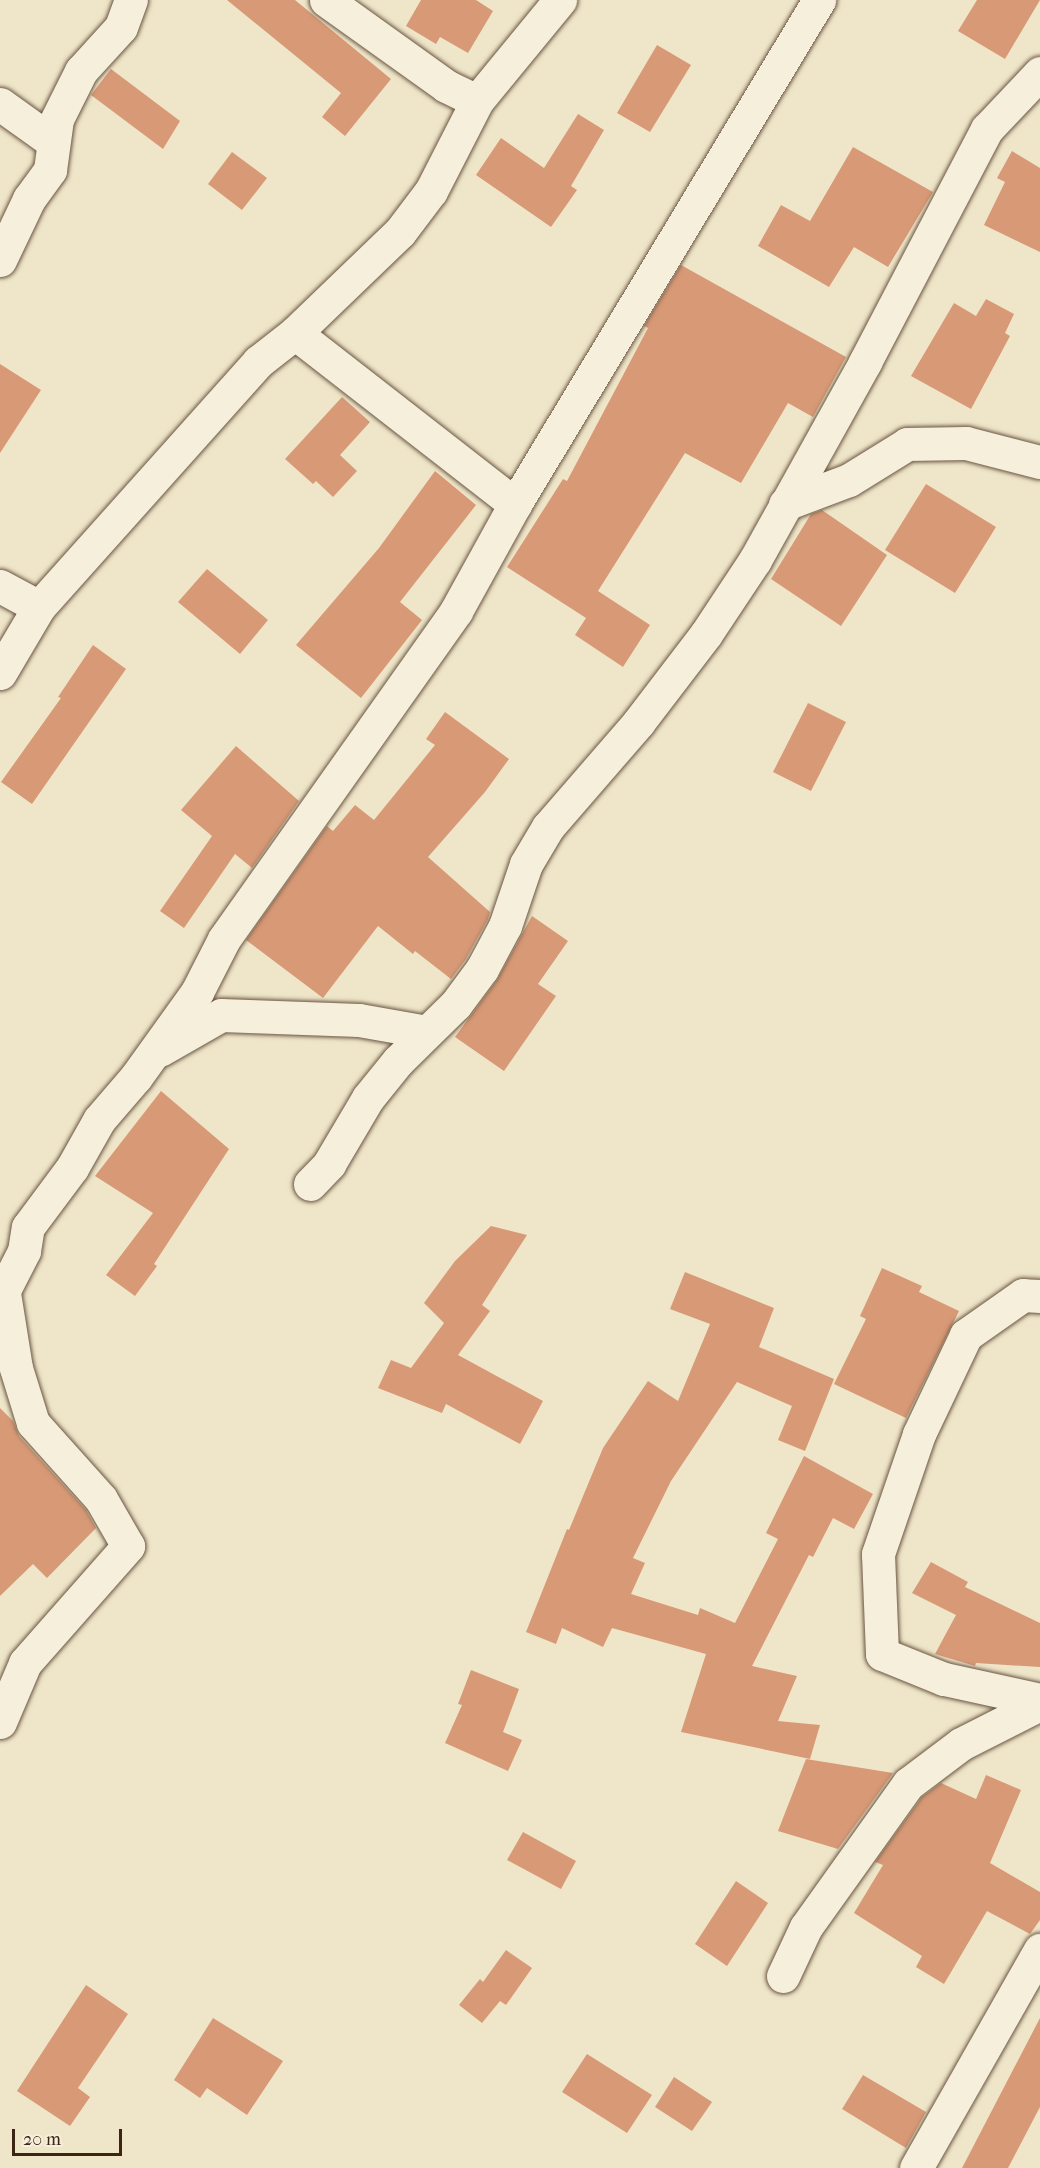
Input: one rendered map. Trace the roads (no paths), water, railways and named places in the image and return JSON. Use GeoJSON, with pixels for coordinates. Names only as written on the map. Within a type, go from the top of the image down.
{"type":"FeatureCollection","features":[{"type":"Feature","properties":{"kind":"street"},"geometry":{"type":"LineString","coordinates":[[0,260],[29,199],[50,170],[57,119],[81,71],[121,27],[131,0]]}},
{"type":"Feature","properties":{"kind":"street"},"geometry":{"type":"LineString","coordinates":[[326,0],[447,86],[477,101]]}},
{"type":"Feature","properties":{"kind":"street"},"geometry":{"type":"LineString","coordinates":[[0,673],[39,608],[258,362],[295,333],[400,232],[431,191],[477,101],[560,0]]}},
{"type":"Feature","properties":{"kind":"street"},"geometry":{"type":"LineString","coordinates":[[0,1722],[25,1663],[128,1546],[101,1499],[33,1423],[16,1368],[2,1296],[24,1251],[28,1227],[72,1168],[99,1120],[153,1054],[197,992],[224,939],[456,611],[515,504],[814,1]]}},
{"type":"Feature","properties":{"kind":"street"},"geometry":{"type":"LineString","coordinates":[[310,1184],[329,1164],[368,1098],[398,1060],[456,1004],[482,969],[505,926],[526,864],[548,827],[638,723],[706,634],[755,560],[866,362],[987,129],[1040,73]]}},
{"type":"Feature","properties":{"kind":"street"},"geometry":{"type":"LineString","coordinates":[[0,104],[53,142]]}},
{"type":"Feature","properties":{"kind":"street"},"geometry":{"type":"LineString","coordinates":[[295,333],[515,504]]}},
{"type":"Feature","properties":{"kind":"street"},"geometry":{"type":"LineString","coordinates":[[785,504],[849,480],[908,444],[966,443],[1040,462]]}},
{"type":"Feature","properties":{"kind":"street"},"geometry":{"type":"LineString","coordinates":[[0,586],[39,608]]}},
{"type":"Feature","properties":{"kind":"street"},"geometry":{"type":"LineString","coordinates":[[153,1054],[221,1016],[359,1020],[427,1032]]}},
{"type":"Feature","properties":{"kind":"street"},"geometry":{"type":"LineString","coordinates":[[1040,1296],[1023,1295],[966,1335],[919,1434],[878,1554],[882,1654],[944,1679],[1040,1702]]}},
{"type":"Feature","properties":{"kind":"street"},"geometry":{"type":"LineString","coordinates":[[783,1976],[806,1927],[908,1784],[961,1744],[1040,1702]]}},
{"type":"Feature","properties":{"kind":"street"},"geometry":{"type":"LineString","coordinates":[[916,2168],[1040,1950]]}}]}
